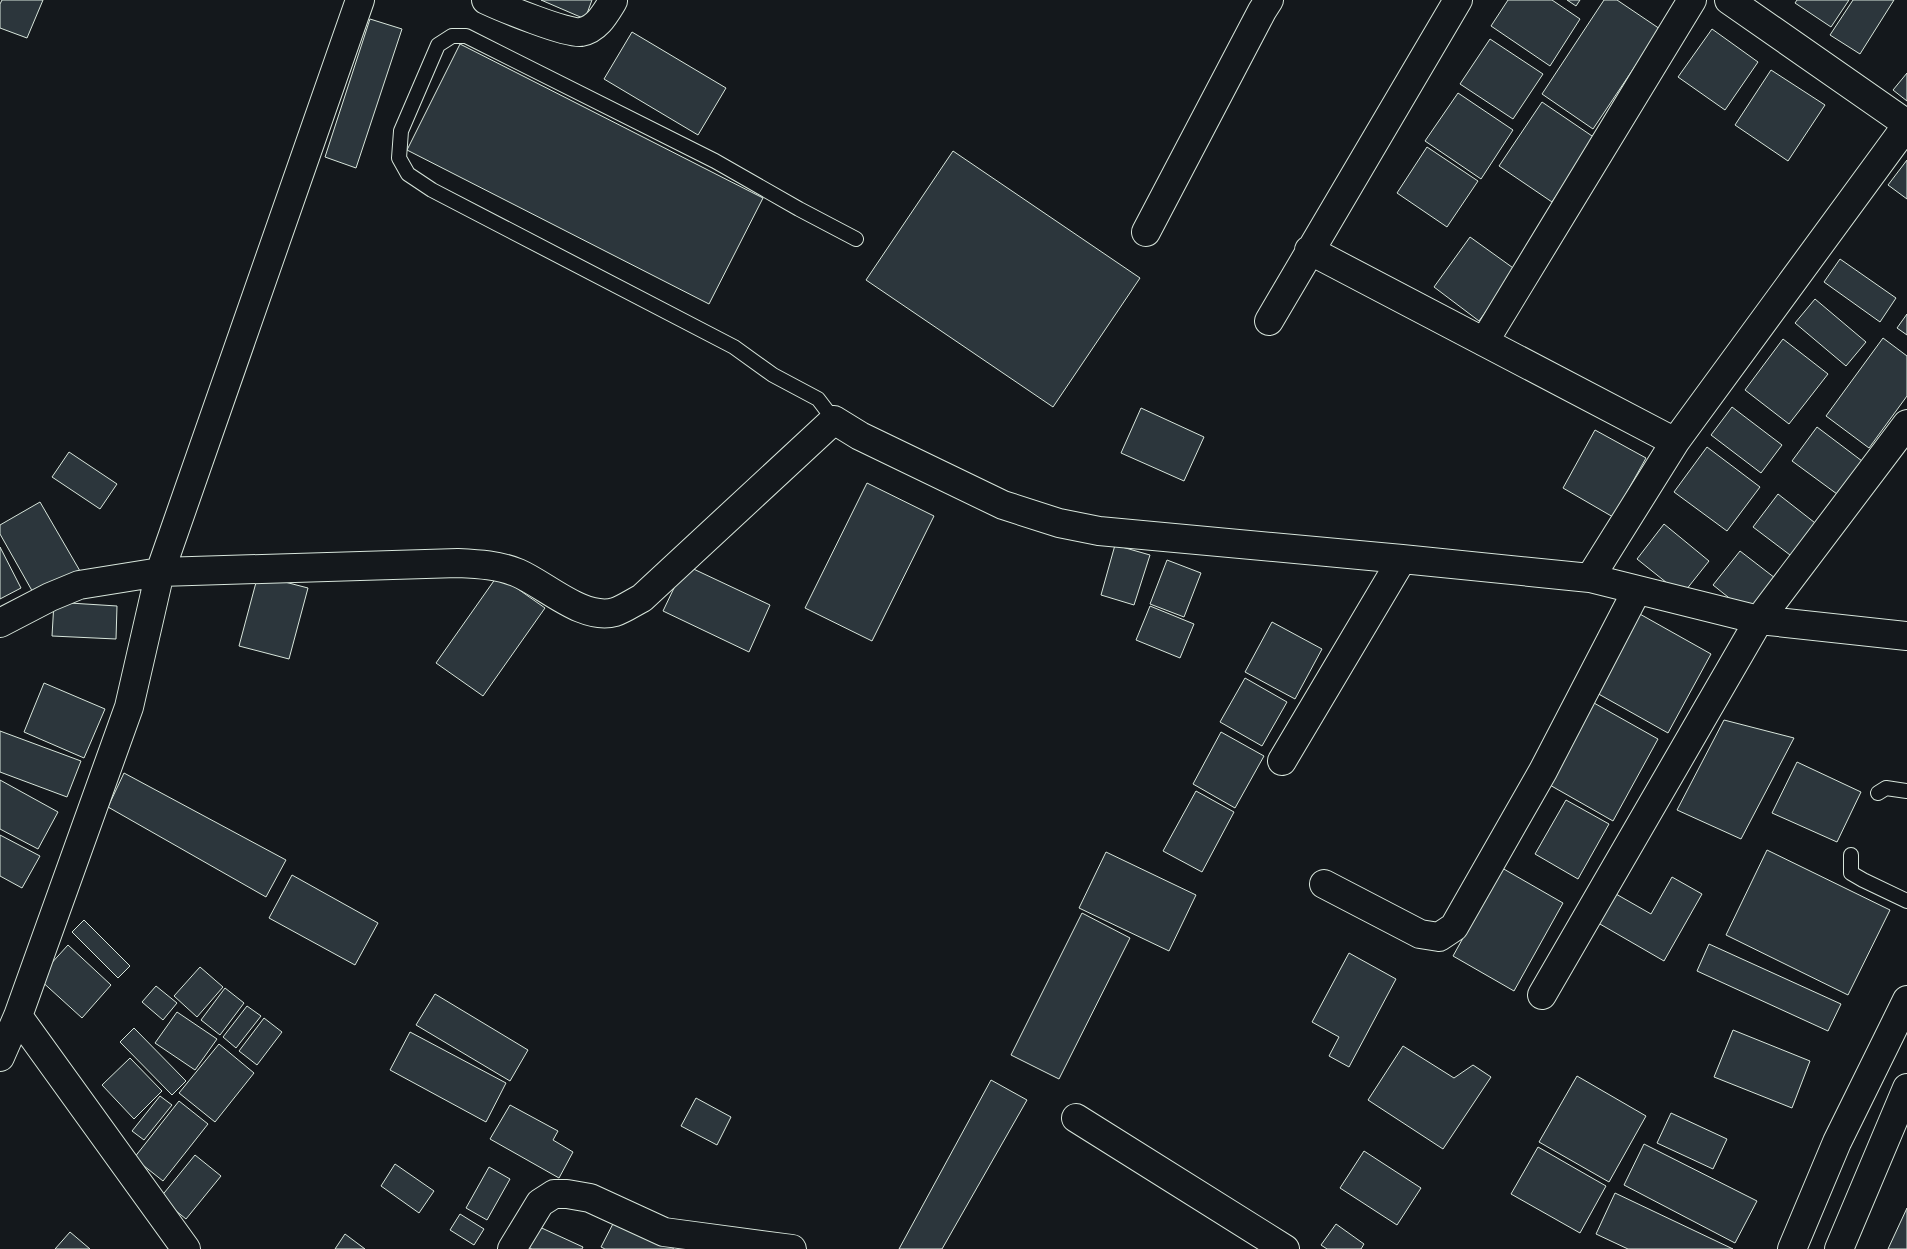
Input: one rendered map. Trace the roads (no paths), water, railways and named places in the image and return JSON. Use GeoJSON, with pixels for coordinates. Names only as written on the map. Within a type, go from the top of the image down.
{"type":"FeatureCollection","features":[{"type":"Feature","properties":{"kind":"street"},"geometry":{"type":"LineString","coordinates":[[0,1057],[18,1016],[129,707],[160,572],[360,0]]}},
{"type":"Feature","properties":{"kind":"street"},"geometry":{"type":"LineString","coordinates":[[486,0],[564,30],[580,33],[598,24],[613,1]]}},
{"type":"Feature","properties":{"kind":"street"},"geometry":{"type":"LineString","coordinates":[[1146,232],[1269,0]]}},
{"type":"Feature","properties":{"kind":"street"},"geometry":{"type":"LineString","coordinates":[[1269,321],[1458,0]]}},
{"type":"Feature","properties":{"kind":"street"},"geometry":{"type":"LineString","coordinates":[[1484,342],[1692,0]]}},
{"type":"Feature","properties":{"kind":"street"},"geometry":{"type":"LineString","coordinates":[[1590,578],[1675,442],[1907,124],[1729,0]]}},
{"type":"Feature","properties":{"kind":"street"},"geometry":{"type":"LineString","coordinates":[[1310,250],[1675,442]]}},
{"type":"Feature","properties":{"kind":"street"},"geometry":{"type":"LineString","coordinates":[[0,623],[50,597],[79,585],[160,572],[458,563],[489,564],[518,573],[579,607],[598,614],[615,612],[642,598],[834,420],[860,436],[1003,505],[1059,524],[1099,532],[1590,578],[1759,620],[1907,636]]}},
{"type":"Feature","properties":{"kind":"street"},"geometry":{"type":"LineString","coordinates":[[1542,995],[1759,620],[1907,424]]}},
{"type":"Feature","properties":{"kind":"street"},"geometry":{"type":"LineString","coordinates":[[1282,761],[1402,559]]}},
{"type":"Feature","properties":{"kind":"street"},"geometry":{"type":"LineString","coordinates":[[1324,884],[1420,934],[1439,937],[1454,927],[1543,771],[1637,590]]}},
{"type":"Feature","properties":{"kind":"street"},"geometry":{"type":"LineString","coordinates":[[18,1016],[186,1249]]}},
{"type":"Feature","properties":{"kind":"street"},"geometry":{"type":"LineString","coordinates":[[1792,1249],[1837,1142],[1903,1016]]}},
{"type":"Feature","properties":{"kind":"street"},"geometry":{"type":"LineString","coordinates":[[1839,1249],[1907,1088]]}},
{"type":"Feature","properties":{"kind":"street"},"geometry":{"type":"LineString","coordinates":[[1076,1118],[1285,1249]]}},
{"type":"Feature","properties":{"kind":"street"},"geometry":{"type":"LineString","coordinates":[[512,1249],[540,1203],[554,1194],[566,1194],[590,1198],[664,1232],[792,1249]]}},
{"type":"Feature","properties":{"kind":"lane"},"geometry":{"type":"LineString","coordinates":[[834,420],[818,399],[773,375],[734,347],[432,190],[408,174],[399,158],[401,131],[438,45],[452,36],[466,36],[715,161],[799,210],[856,239]]}},
{"type":"Feature","properties":{"kind":"lane"},"geometry":{"type":"LineString","coordinates":[[1878,793],[1886,788],[1907,791]]}},
{"type":"Feature","properties":{"kind":"lane"},"geometry":{"type":"LineString","coordinates":[[1851,855],[1851,873],[1907,901]]}}]}
